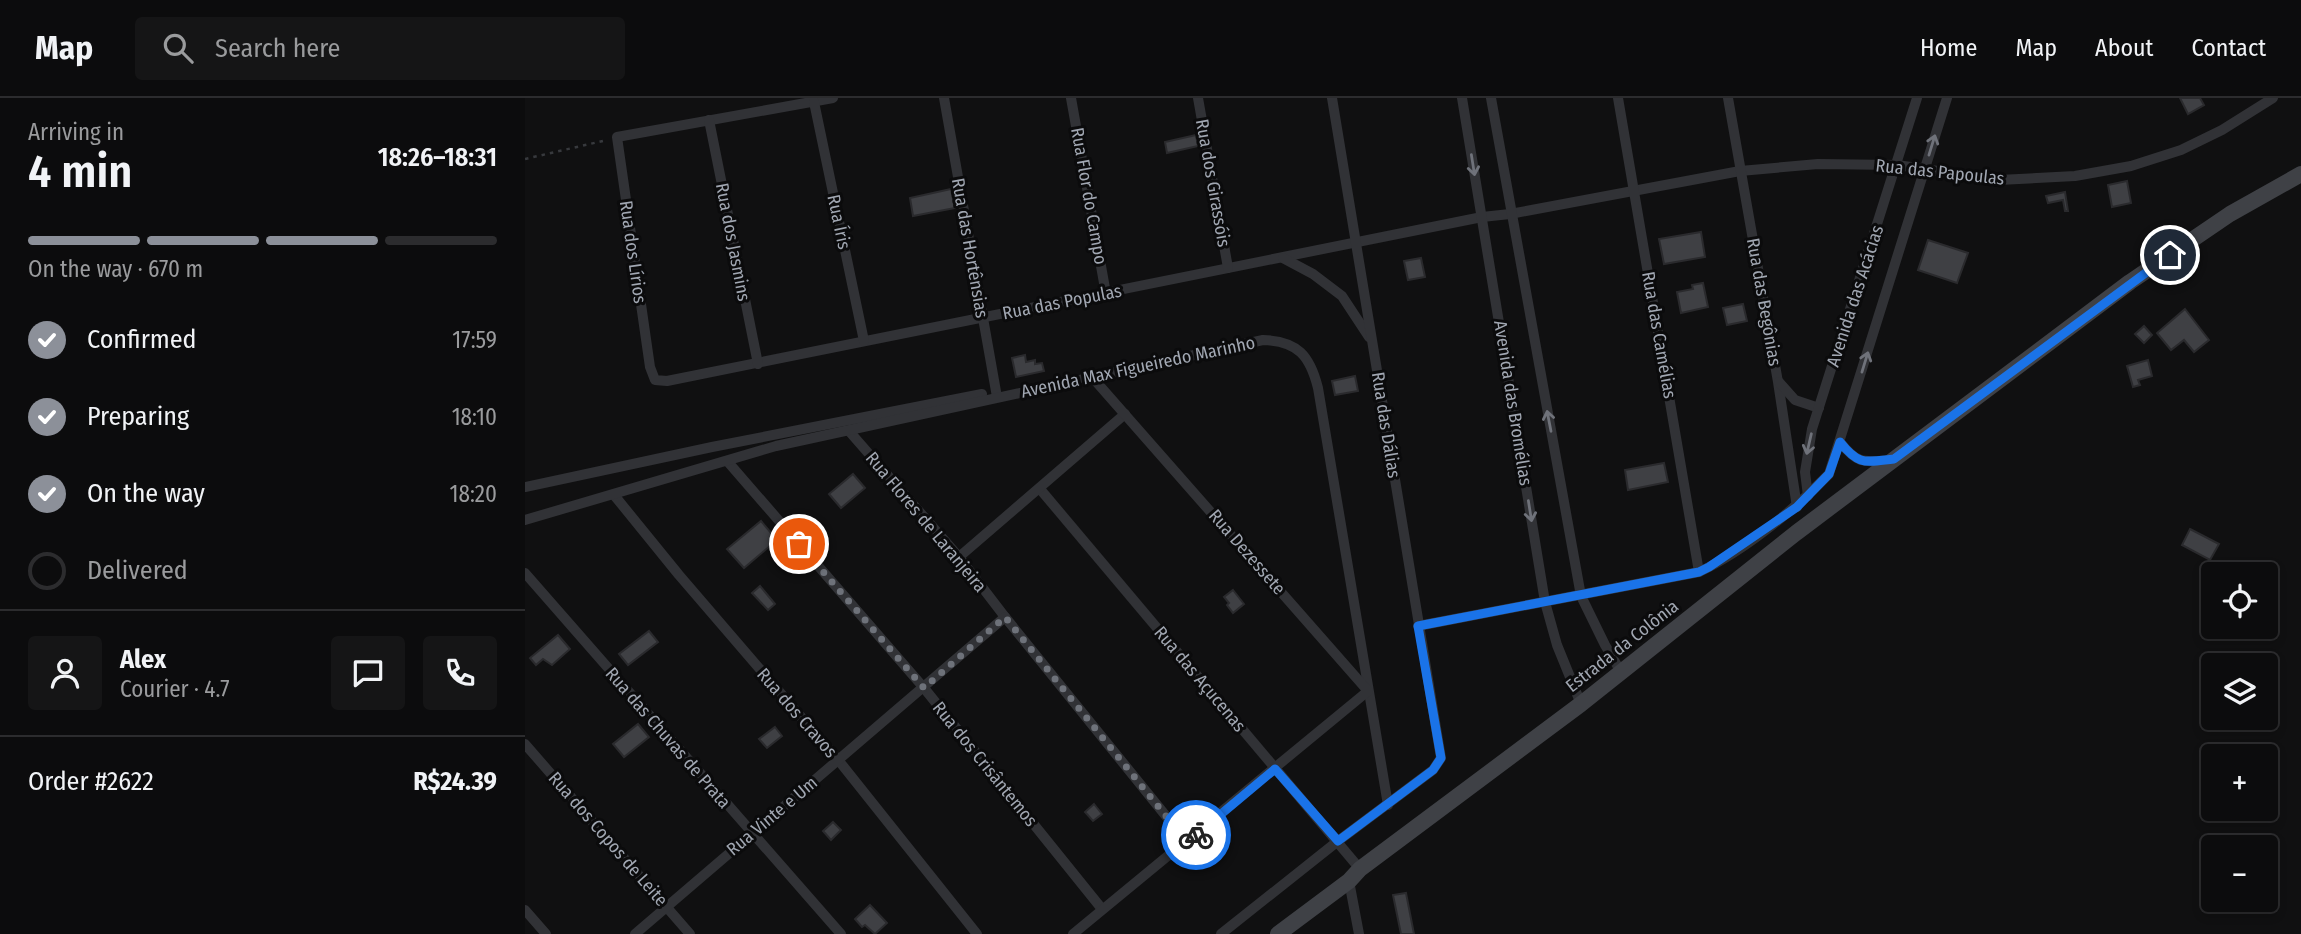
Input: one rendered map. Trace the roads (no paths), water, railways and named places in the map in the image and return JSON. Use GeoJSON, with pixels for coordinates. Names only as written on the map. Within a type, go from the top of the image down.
{"type":"FeatureCollection","features":[{"type":"Feature","properties":{"kind":"main road","name":"Estrada da Colônia"},"geometry":{"type":"LineString","coordinates":[[1278,934],[1581,704],[1796,533],[2130,282],[2230,214],[2301,174]]}},
{"type":"Feature","properties":{"kind":"street"},"geometry":{"type":"LineString","coordinates":[[709,120],[834,98]]}},
{"type":"Feature","properties":{"kind":"street","name":"Rua das Hortênsias"},"geometry":{"type":"LineString","coordinates":[[944,98],[996,394]]}},
{"type":"Feature","properties":{"kind":"street","name":"Rua Flor do Campo"},"geometry":{"type":"LineString","coordinates":[[1071,98],[1106,294]]}},
{"type":"Feature","properties":{"kind":"street","name":"Rua dos Girassóis"},"geometry":{"type":"LineString","coordinates":[[1199,98],[1228,268]]}},
{"type":"Feature","properties":{"kind":"street","name":"Rua das Dálias"},"geometry":{"type":"LineString","coordinates":[[1332,98],[1441,752],[1441,758],[1433,770],[1388,805]]}},
{"type":"Feature","properties":{"kind":"street","name":"Avenida das Bromélias"},"geometry":{"type":"LineString","coordinates":[[1462,98],[1545,602],[1557,645],[1581,704]]}},
{"type":"Feature","properties":{"kind":"street","name":"Avenida das Bromélias"},"geometry":{"type":"LineString","coordinates":[[1491,98],[1581,596],[1621,672]]}},
{"type":"Feature","properties":{"kind":"street","name":"Rua das Camélias"},"geometry":{"type":"LineString","coordinates":[[1618,98],[1699,572]]}},
{"type":"Feature","properties":{"kind":"street","name":"Rua das Begônias"},"geometry":{"type":"LineString","coordinates":[[1727,98],[1778,382],[1797,507]]}},
{"type":"Feature","properties":{"kind":"street","name":"Avenida das Acácias"},"geometry":{"type":"LineString","coordinates":[[1808,496],[1806,454],[1917,98]]}},
{"type":"Feature","properties":{"kind":"street","name":"Avenida das Acácias"},"geometry":{"type":"LineString","coordinates":[[1808,496],[1829,474],[1947,98]]}},
{"type":"Feature","properties":{"kind":"street","name":"Rua das Papoulas"},"geometry":{"type":"LineString","coordinates":[[1482,217],[1740,172],[1818,164],[1897,165],[1999,180],[2075,176],[2131,166],[2181,150],[2222,130],[2273,98]]}},
{"type":"Feature","properties":{"kind":"street","name":"Rua Íris"},"geometry":{"type":"LineString","coordinates":[[814,102],[864,341]]}},
{"type":"Feature","properties":{"kind":"street","name":"Rua dos Lírios"},"geometry":{"type":"LineString","coordinates":[[650,367],[617,137],[709,120]]}},
{"type":"Feature","properties":{"kind":"street","name":"Rua dos Jasmins"},"geometry":{"type":"LineString","coordinates":[[709,120],[758,363]]}},
{"type":"Feature","properties":{"kind":"street","name":"Rua das Populas"},"geometry":{"type":"LineString","coordinates":[[650,367],[655,380],[667,381],[1482,217]]}},
{"type":"Feature","properties":{"kind":"street"},"geometry":{"type":"LineString","coordinates":[[1283,258],[1313,274],[1342,296],[1373,342]]}},
{"type":"Feature","properties":{"kind":"street","name":"Avenida Max Figueiredo Marinho"},"geometry":{"type":"LineString","coordinates":[[525,520],[776,446],[849,431],[996,394],[1091,377],[1263,340],[1286,343],[1304,355],[1313,368],[1318,388],[1388,805]]}},
{"type":"Feature","properties":{"kind":"street","name":"Rua Dezessete"},"geometry":{"type":"LineString","coordinates":[[1091,377],[1368,691]]}},
{"type":"Feature","properties":{"kind":"street"},"geometry":{"type":"LineString","coordinates":[[1778,382],[1795,400],[1819,408]]}},
{"type":"Feature","properties":{"kind":"street"},"geometry":{"type":"LineString","coordinates":[[525,487],[712,447],[996,394]]}},
{"type":"Feature","properties":{"kind":"street"},"geometry":{"type":"LineString","coordinates":[[959,557],[1125,414]]}},
{"type":"Feature","properties":{"kind":"street","name":"Rua Flores de Laranjeira"},"geometry":{"type":"LineString","coordinates":[[849,431],[959,557],[1187,842]]}},
{"type":"Feature","properties":{"kind":"street"},"geometry":{"type":"LineString","coordinates":[[1840,442],[1853,459],[1869,462],[1894,459]]}},
{"type":"Feature","properties":{"kind":"street","name":"Rua dos Crisântemos"},"geometry":{"type":"LineString","coordinates":[[728,462],[924,688],[1102,909]]}},
{"type":"Feature","properties":{"kind":"street","name":"Rua das Açucenas"},"geometry":{"type":"LineString","coordinates":[[1040,489],[1338,841],[1354,875]]}},
{"type":"Feature","properties":{"kind":"street","name":"Rua dos Cravos"},"geometry":{"type":"LineString","coordinates":[[614,495],[839,761],[977,934]]}},
{"type":"Feature","properties":{"kind":"street"},"geometry":{"type":"LineString","coordinates":[[1418,626],[1699,572],[1737,550],[1808,496]]}},
{"type":"Feature","properties":{"kind":"street","name":"Rua das Chuvas de Prata"},"geometry":{"type":"LineString","coordinates":[[525,573],[841,934]]}},
{"type":"Feature","properties":{"kind":"street","name":"Rua Vinte e Um"},"geometry":{"type":"LineString","coordinates":[[635,934],[1005,617]]}},
{"type":"Feature","properties":{"kind":"street"},"geometry":{"type":"LineString","coordinates":[[1073,934],[1368,691]]}},
{"type":"Feature","properties":{"kind":"street","name":"Rua dos Copos de Leite"},"geometry":{"type":"LineString","coordinates":[[525,744],[690,934]]}},
{"type":"Feature","properties":{"kind":"street"},"geometry":{"type":"LineString","coordinates":[[1221,934],[1388,805]]}},
{"type":"Feature","properties":{"kind":"street"},"geometry":{"type":"LineString","coordinates":[[1354,875],[1359,934]]}},
{"type":"Feature","properties":{"kind":"street"},"geometry":{"type":"LineString","coordinates":[[525,910],[546,934]]}}]}
